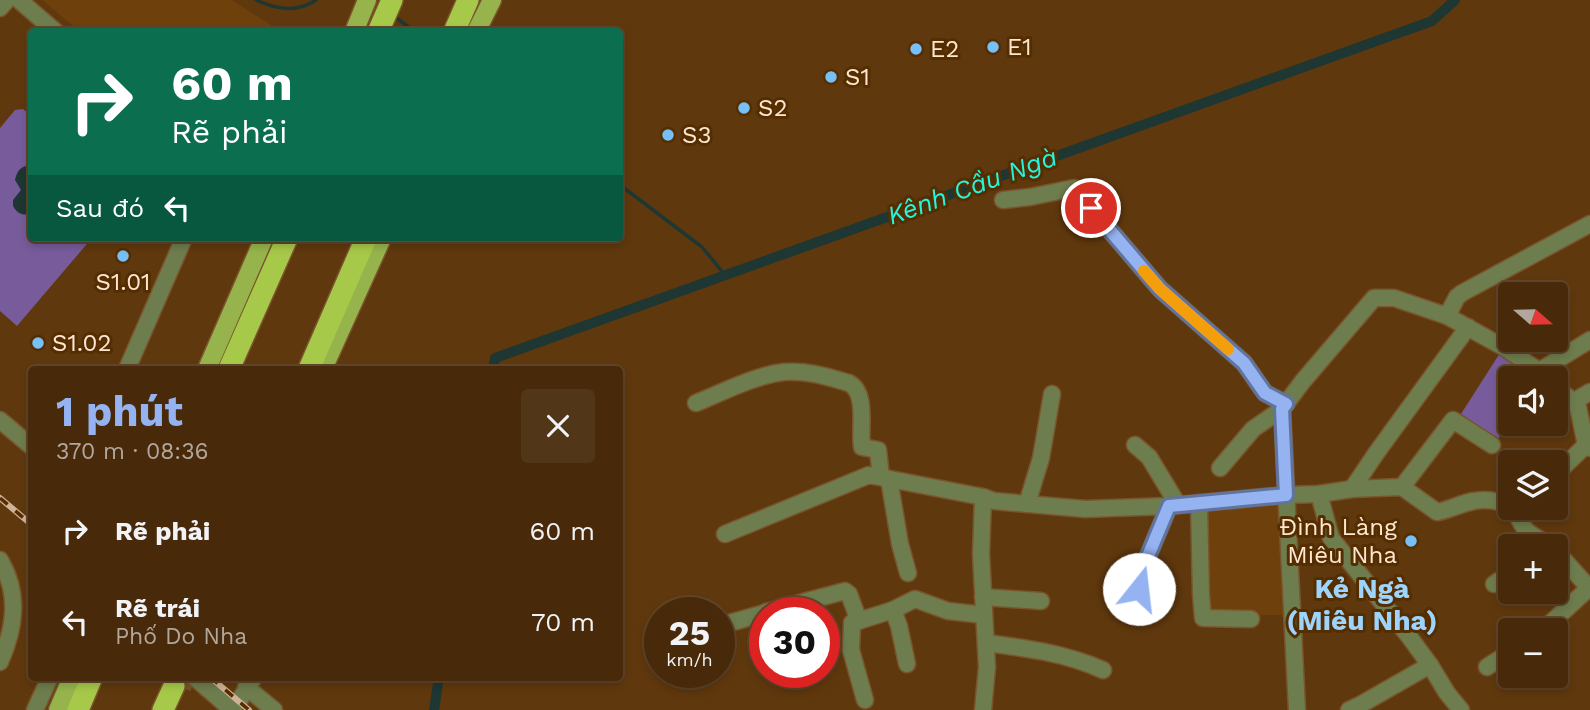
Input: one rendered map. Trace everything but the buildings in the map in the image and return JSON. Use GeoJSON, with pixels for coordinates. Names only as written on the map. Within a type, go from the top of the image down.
{"type":"FeatureCollection","features":[{"type":"Feature","properties":{"kind":"highway"},"geometry":{"type":"LineString","coordinates":[[456,28],[468,0]]}},
{"type":"Feature","properties":{"kind":"highway"},"geometry":{"type":"LineString","coordinates":[[230,366],[285,242]]}},
{"type":"Feature","properties":{"kind":"highway"},"geometry":{"type":"LineString","coordinates":[[310,366],[364,242]]}},
{"type":"Feature","properties":{"kind":"highway"},"geometry":{"type":"LineString","coordinates":[[78,710],[90,681]]}},
{"type":"Feature","properties":{"kind":"highway"},"geometry":{"type":"LineString","coordinates":[[163,710],[183,684]]}},
{"type":"Feature","properties":{"kind":"main road"},"geometry":{"type":"LineString","coordinates":[[478,28],[492,0]]}},
{"type":"Feature","properties":{"kind":"main road"},"geometry":{"type":"LineString","coordinates":[[208,366],[262,242]]}},
{"type":"Feature","properties":{"kind":"main road"},"geometry":{"type":"LineString","coordinates":[[324,366],[380,242]]}},
{"type":"Feature","properties":{"kind":"main road"},"geometry":{"type":"LineString","coordinates":[[58,710],[70,681]]}},
{"type":"Feature","properties":{"kind":"main road"},"geometry":{"type":"LineString","coordinates":[[172,710],[183,684]]}},
{"type":"Feature","properties":{"kind":"street"},"geometry":{"type":"LineString","coordinates":[[0,8],[7,0]]}},
{"type":"Feature","properties":{"kind":"street"},"geometry":{"type":"LineString","coordinates":[[19,0],[51,28]]}},
{"type":"Feature","properties":{"kind":"street"},"geometry":{"type":"LineString","coordinates":[[1003,200],[1074,188],[1160,289],[1244,363],[1265,393],[1284,407]]}},
{"type":"Feature","properties":{"kind":"street"},"geometry":{"type":"LineString","coordinates":[[1447,316],[1462,293],[1590,224]]}},
{"type":"Feature","properties":{"kind":"street"},"geometry":{"type":"LineString","coordinates":[[128,366],[182,242]]}},
{"type":"Feature","properties":{"kind":"street"},"geometry":{"type":"LineString","coordinates":[[1220,468],[1253,429],[1284,407],[1374,298],[1394,298],[1447,316],[1505,348],[1530,366]]}},
{"type":"Feature","properties":{"kind":"street"},"geometry":{"type":"LineString","coordinates":[[1352,489],[1468,327]]}},
{"type":"Feature","properties":{"kind":"street"},"geometry":{"type":"LineString","coordinates":[[1554,366],[1590,340]]}},
{"type":"Feature","properties":{"kind":"street"},"geometry":{"type":"LineString","coordinates":[[696,403],[757,379],[785,372],[816,374],[854,385],[860,395],[862,447],[878,450],[908,573]]}},
{"type":"Feature","properties":{"kind":"street"},"geometry":{"type":"LineString","coordinates":[[1573,402],[1590,392]]}},
{"type":"Feature","properties":{"kind":"street"},"geometry":{"type":"LineString","coordinates":[[1027,504],[1041,458],[1052,394]]}},
{"type":"Feature","properties":{"kind":"street"},"geometry":{"type":"LineString","coordinates":[[1568,397],[1578,407],[1588,447],[1568,464]]}},
{"type":"Feature","properties":{"kind":"street"},"geometry":{"type":"LineString","coordinates":[[1284,407],[1297,710]]}},
{"type":"Feature","properties":{"kind":"street"},"geometry":{"type":"LineString","coordinates":[[0,419],[28,444]]}},
{"type":"Feature","properties":{"kind":"street"},"geometry":{"type":"LineString","coordinates":[[1402,487],[1453,420],[1492,445]]}},
{"type":"Feature","properties":{"kind":"street"},"geometry":{"type":"LineString","coordinates":[[1135,445],[1149,457],[1174,506]]}},
{"type":"Feature","properties":{"kind":"street"},"geometry":{"type":"LineString","coordinates":[[725,534],[869,475],[994,501],[1086,509],[1174,506],[1352,489],[1402,487],[1437,512],[1474,501],[1498,502]]}},
{"type":"Feature","properties":{"kind":"street"},"geometry":{"type":"LineString","coordinates":[[1319,494],[1331,538],[1430,665],[1461,710]]}},
{"type":"Feature","properties":{"kind":"street"},"geometry":{"type":"LineString","coordinates":[[983,497],[981,554],[987,667],[983,710]]}},
{"type":"Feature","properties":{"kind":"street"},"geometry":{"type":"LineString","coordinates":[[1199,503],[1203,618],[1251,619]]}},
{"type":"Feature","properties":{"kind":"street"},"geometry":{"type":"LineString","coordinates":[[1135,609],[1143,568],[1174,506]]}},
{"type":"Feature","properties":{"kind":"street"},"geometry":{"type":"LineString","coordinates":[[1522,520],[1527,531],[1532,534]]}},
{"type":"Feature","properties":{"kind":"street"},"geometry":{"type":"LineString","coordinates":[[0,560],[9,582],[14,612],[8,644],[0,662]]}},
{"type":"Feature","properties":{"kind":"street"},"geometry":{"type":"LineString","coordinates":[[1554,618],[1587,580],[1568,562]]}},
{"type":"Feature","properties":{"kind":"street"},"geometry":{"type":"LineString","coordinates":[[1494,583],[1498,580]]}},
{"type":"Feature","properties":{"kind":"street"},"geometry":{"type":"LineString","coordinates":[[823,597],[845,591],[849,594],[859,621]]}},
{"type":"Feature","properties":{"kind":"street"},"geometry":{"type":"LineString","coordinates":[[983,597],[1041,601]]}},
{"type":"Feature","properties":{"kind":"street"},"geometry":{"type":"LineString","coordinates":[[865,699],[851,650],[852,623],[893,610],[915,599],[948,611],[984,615]]}},
{"type":"Feature","properties":{"kind":"street"},"geometry":{"type":"LineString","coordinates":[[893,610],[906,664]]}},
{"type":"Feature","properties":{"kind":"street"},"geometry":{"type":"LineString","coordinates":[[986,643],[1058,654],[1103,670]]}},
{"type":"Feature","properties":{"kind":"street"},"geometry":{"type":"LineString","coordinates":[[1487,667],[1498,660]]}},
{"type":"Feature","properties":{"kind":"street"},"geometry":{"type":"LineString","coordinates":[[1349,710],[1430,665]]}},
{"type":"Feature","properties":{"kind":"street"},"geometry":{"type":"LineString","coordinates":[[35,710],[48,681]]}},
{"type":"Feature","properties":{"kind":"street"},"geometry":{"type":"LineString","coordinates":[[183,684],[231,709],[239,702],[250,682],[274,710]]}},
{"type":"Feature","properties":{"kind":"shaded area"},"geometry":{"type":"Polygon","coordinates":[[[42,0],[232,0],[275,28],[75,28],[42,0]]]}},
{"type":"Feature","properties":{"kind":"shaded area"},"geometry":{"type":"Polygon","coordinates":[[[23,109],[28,113],[28,242],[89,242],[17,326],[0,311],[0,128],[15,110],[23,109]]]}},
{"type":"Feature","properties":{"kind":"shaded area"},"geometry":{"type":"Polygon","coordinates":[[[1500,353],[1519,366],[1498,366],[1500,436],[1496,442],[1459,417],[1500,353]]]}},
{"type":"Feature","properties":{"kind":"shaded area"},"geometry":{"type":"Polygon","coordinates":[[[1281,500],[1284,615],[1200,615],[1196,507],[1281,500]]]}},
{"type":"Feature","properties":{"kind":"water"},"geometry":{"type":"Polygon","coordinates":[[[28,166],[28,214],[25,215],[13,206],[13,200],[21,190],[15,180],[20,169],[28,166]]]}},
{"type":"Feature","properties":{"kind":"waterway"},"geometry":{"type":"LineString","coordinates":[[256,0],[286,8],[301,7],[316,0]]}},
{"type":"Feature","properties":{"kind":"waterway","name":"Kênh Cầu Ngà"},"geometry":{"type":"LineString","coordinates":[[494,366],[495,358],[1432,21],[1455,0]]}},
{"type":"Feature","properties":{"kind":"waterway"},"geometry":{"type":"LineString","coordinates":[[394,16],[410,28]]}},
{"type":"Feature","properties":{"kind":"waterway"},"geometry":{"type":"LineString","coordinates":[[623,187],[702,247],[725,275]]}},
{"type":"Feature","properties":{"kind":"waterway","name":"Kênh Cầu Ngà"},"geometry":{"type":"LineString","coordinates":[[434,710],[438,681]]}},
{"type":"Feature","properties":{"kind":"tunnel"},"geometry":{"type":"LineString","coordinates":[[182,688],[185,681]]}},
{"type":"Feature","properties":{"kind":"railway"},"geometry":{"type":"LineString","coordinates":[[0,498],[28,522]]}},
{"type":"Feature","properties":{"kind":"railway"},"geometry":{"type":"LineString","coordinates":[[215,681],[249,710]]}},
{"type":"Feature","properties":{"kind":"slow traffic"},"geometry":{"type":"LineString","coordinates":[[1144,271],[1160,289],[1228,349]]}},
{"type":"Feature","properties":{"kind":"place","name":"E1"},"geometry":{"type":"Point","coordinates":[993,47]}},
{"type":"Feature","properties":{"kind":"place","name":"E2"},"geometry":{"type":"Point","coordinates":[916,49]}},
{"type":"Feature","properties":{"kind":"place","name":"S1"},"geometry":{"type":"Point","coordinates":[831,77]}},
{"type":"Feature","properties":{"kind":"place","name":"S2"},"geometry":{"type":"Point","coordinates":[744,108]}},
{"type":"Feature","properties":{"kind":"place","name":"S3"},"geometry":{"type":"Point","coordinates":[668,135]}},
{"type":"Feature","properties":{"kind":"place","name":"S1.01"},"geometry":{"type":"Point","coordinates":[123,256]}},
{"type":"Feature","properties":{"kind":"place","name":"S1.02"},"geometry":{"type":"Point","coordinates":[38,343]}},
{"type":"Feature","properties":{"kind":"place","name":"Đình Làng Miêu Nha"},"geometry":{"type":"Point","coordinates":[1411,541]}},
{"type":"Feature","properties":{"kind":"district","name":"Kẻ Ngà (Miêu Nha)"},"geometry":{"type":"Point","coordinates":[1362,604]}},
{"type":"Feature","properties":{"kind":"route"},"geometry":{"type":"LineString","coordinates":[[1091,208],[1160,289],[1244,363],[1265,393],[1286,404],[1282,409],[1286,495],[1169,506],[1143,568],[1139,589]]}}]}
